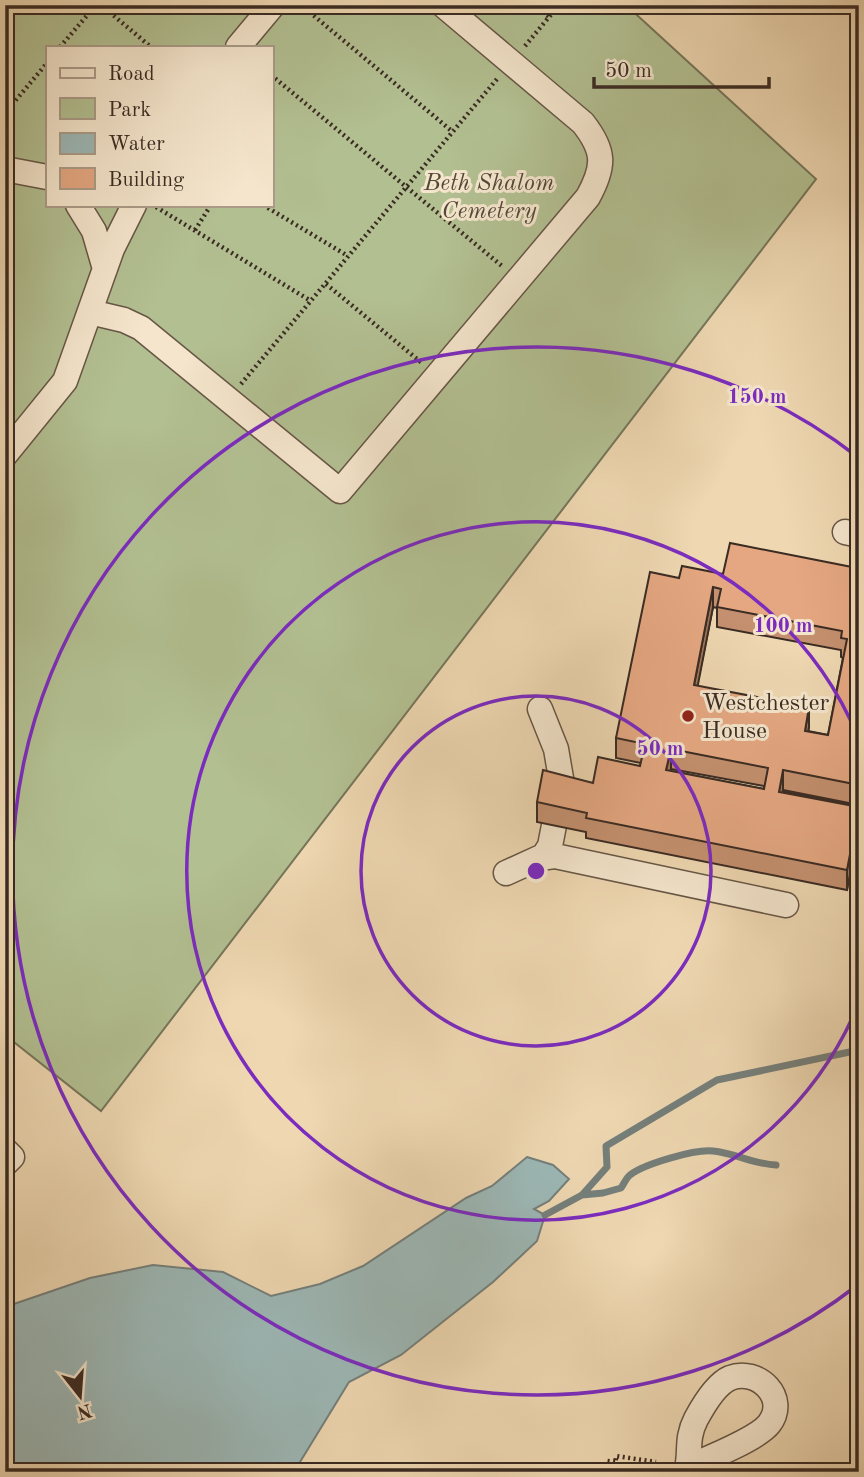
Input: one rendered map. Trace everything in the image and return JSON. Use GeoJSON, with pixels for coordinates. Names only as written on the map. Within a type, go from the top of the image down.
{"type":"FeatureCollection","features":[{"type":"Feature","properties":{"kind":"lane"},"geometry":{"type":"LineString","coordinates":[[239,46],[273,5]]}},
{"type":"Feature","properties":{"kind":"lane"},"geometry":{"type":"LineString","coordinates":[[90,312],[124,320],[141,328],[336,497],[588,197],[597,180],[602,159],[596,138],[583,123],[443,5]]}},
{"type":"Feature","properties":{"kind":"lane"},"geometry":{"type":"LineString","coordinates":[[5,169],[46,177]]}},
{"type":"Feature","properties":{"kind":"lane"},"geometry":{"type":"LineString","coordinates":[[79,206],[94,231],[105,269]]}},
{"type":"Feature","properties":{"kind":"lane"},"geometry":{"type":"LineString","coordinates":[[5,455],[65,381],[105,269],[134,206]]}},
{"type":"Feature","properties":{"kind":"lane"},"geometry":{"type":"LineString","coordinates":[[540,709],[556,749],[562,784],[550,846],[543,857]]}},
{"type":"Feature","properties":{"kind":"lane"},"geometry":{"type":"LineString","coordinates":[[506,873],[543,857],[555,856],[786,905]]}},
{"type":"Feature","properties":{"kind":"lane"},"geometry":{"type":"LineString","coordinates":[[5,1150],[12,1157],[5,1164]]}},
{"type":"Feature","properties":{"kind":"path"},"geometry":{"type":"LineString","coordinates":[[61,46],[96,5]]}},
{"type":"Feature","properties":{"kind":"path"},"geometry":{"type":"LineString","coordinates":[[101,5],[150,46]]}},
{"type":"Feature","properties":{"kind":"path"},"geometry":{"type":"LineString","coordinates":[[301,5],[453,132]]}},
{"type":"Feature","properties":{"kind":"path"},"geometry":{"type":"LineString","coordinates":[[534,5],[549,17]]}},
{"type":"Feature","properties":{"kind":"path"},"geometry":{"type":"LineString","coordinates":[[227,401],[559,5]]}},
{"type":"Feature","properties":{"kind":"path"},"geometry":{"type":"LineString","coordinates":[[5,113],[46,64]]}},
{"type":"Feature","properties":{"kind":"path"},"geometry":{"type":"LineString","coordinates":[[273,77],[519,280]]}},
{"type":"Feature","properties":{"kind":"path"},"geometry":{"type":"LineString","coordinates":[[154,206],[311,301]]}},
{"type":"Feature","properties":{"kind":"path"},"geometry":{"type":"LineString","coordinates":[[195,230],[210,206]]}},
{"type":"Feature","properties":{"kind":"path"},"geometry":{"type":"LineString","coordinates":[[265,206],[348,256]]}},
{"type":"Feature","properties":{"kind":"path"},"geometry":{"type":"LineString","coordinates":[[326,284],[439,377]]}},
{"type":"Feature","properties":{"kind":"path"},"geometry":{"type":"LineString","coordinates":[[615,1462],[616,1456],[656,1462]]}},
{"type":"Feature","properties":{"kind":"green space","name":"Beth Shalom Cemetery"},"geometry":{"type":"Polygon","coordinates":[[[5,5],[626,5],[816,179],[101,1111],[5,1035],[5,5]]]}},
{"type":"Feature","properties":{"kind":"water"},"geometry":{"type":"Polygon","coordinates":[[[527,1157],[553,1165],[569,1179],[549,1201],[534,1209],[545,1215],[537,1241],[493,1282],[401,1355],[349,1382],[300,1462],[300,1472],[5,1472],[5,1307],[90,1278],[153,1265],[223,1272],[271,1296],[320,1284],[363,1266],[466,1198],[492,1186],[527,1157]]]}},
{"type":"Feature","properties":{"kind":"building","name":"Westchester House"},"geometry":{"type":"Polygon","coordinates":[[[859,541],[859,785],[783,770],[779,792],[859,807],[847,870],[586,818],[587,813],[537,802],[543,770],[593,783],[598,757],[640,766],[645,744],[616,738],[650,572],[679,578],[682,566],[723,574],[730,543],[852,567],[859,541]],[[713,587],[694,685],[809,707],[805,731],[828,735],[847,639],[841,638],[842,631],[717,607],[721,589],[713,587]],[[671,749],[666,770],[764,789],[768,768],[671,749]]]}},
{"type":"Feature","properties":{"kind":"waterway"},"geometry":{"type":"LineString","coordinates":[[545,1215],[582,1195],[607,1167],[606,1146],[717,1080],[859,1050]]}},
{"type":"Feature","properties":{"kind":"waterway"},"geometry":{"type":"LineString","coordinates":[[582,1195],[621,1188],[629,1176],[637,1171],[694,1152],[721,1152],[776,1165]]}},
{"type":"Feature","properties":{"kind":"place","name":"Westchester House"},"geometry":{"type":"Point","coordinates":[688,716]}}]}
